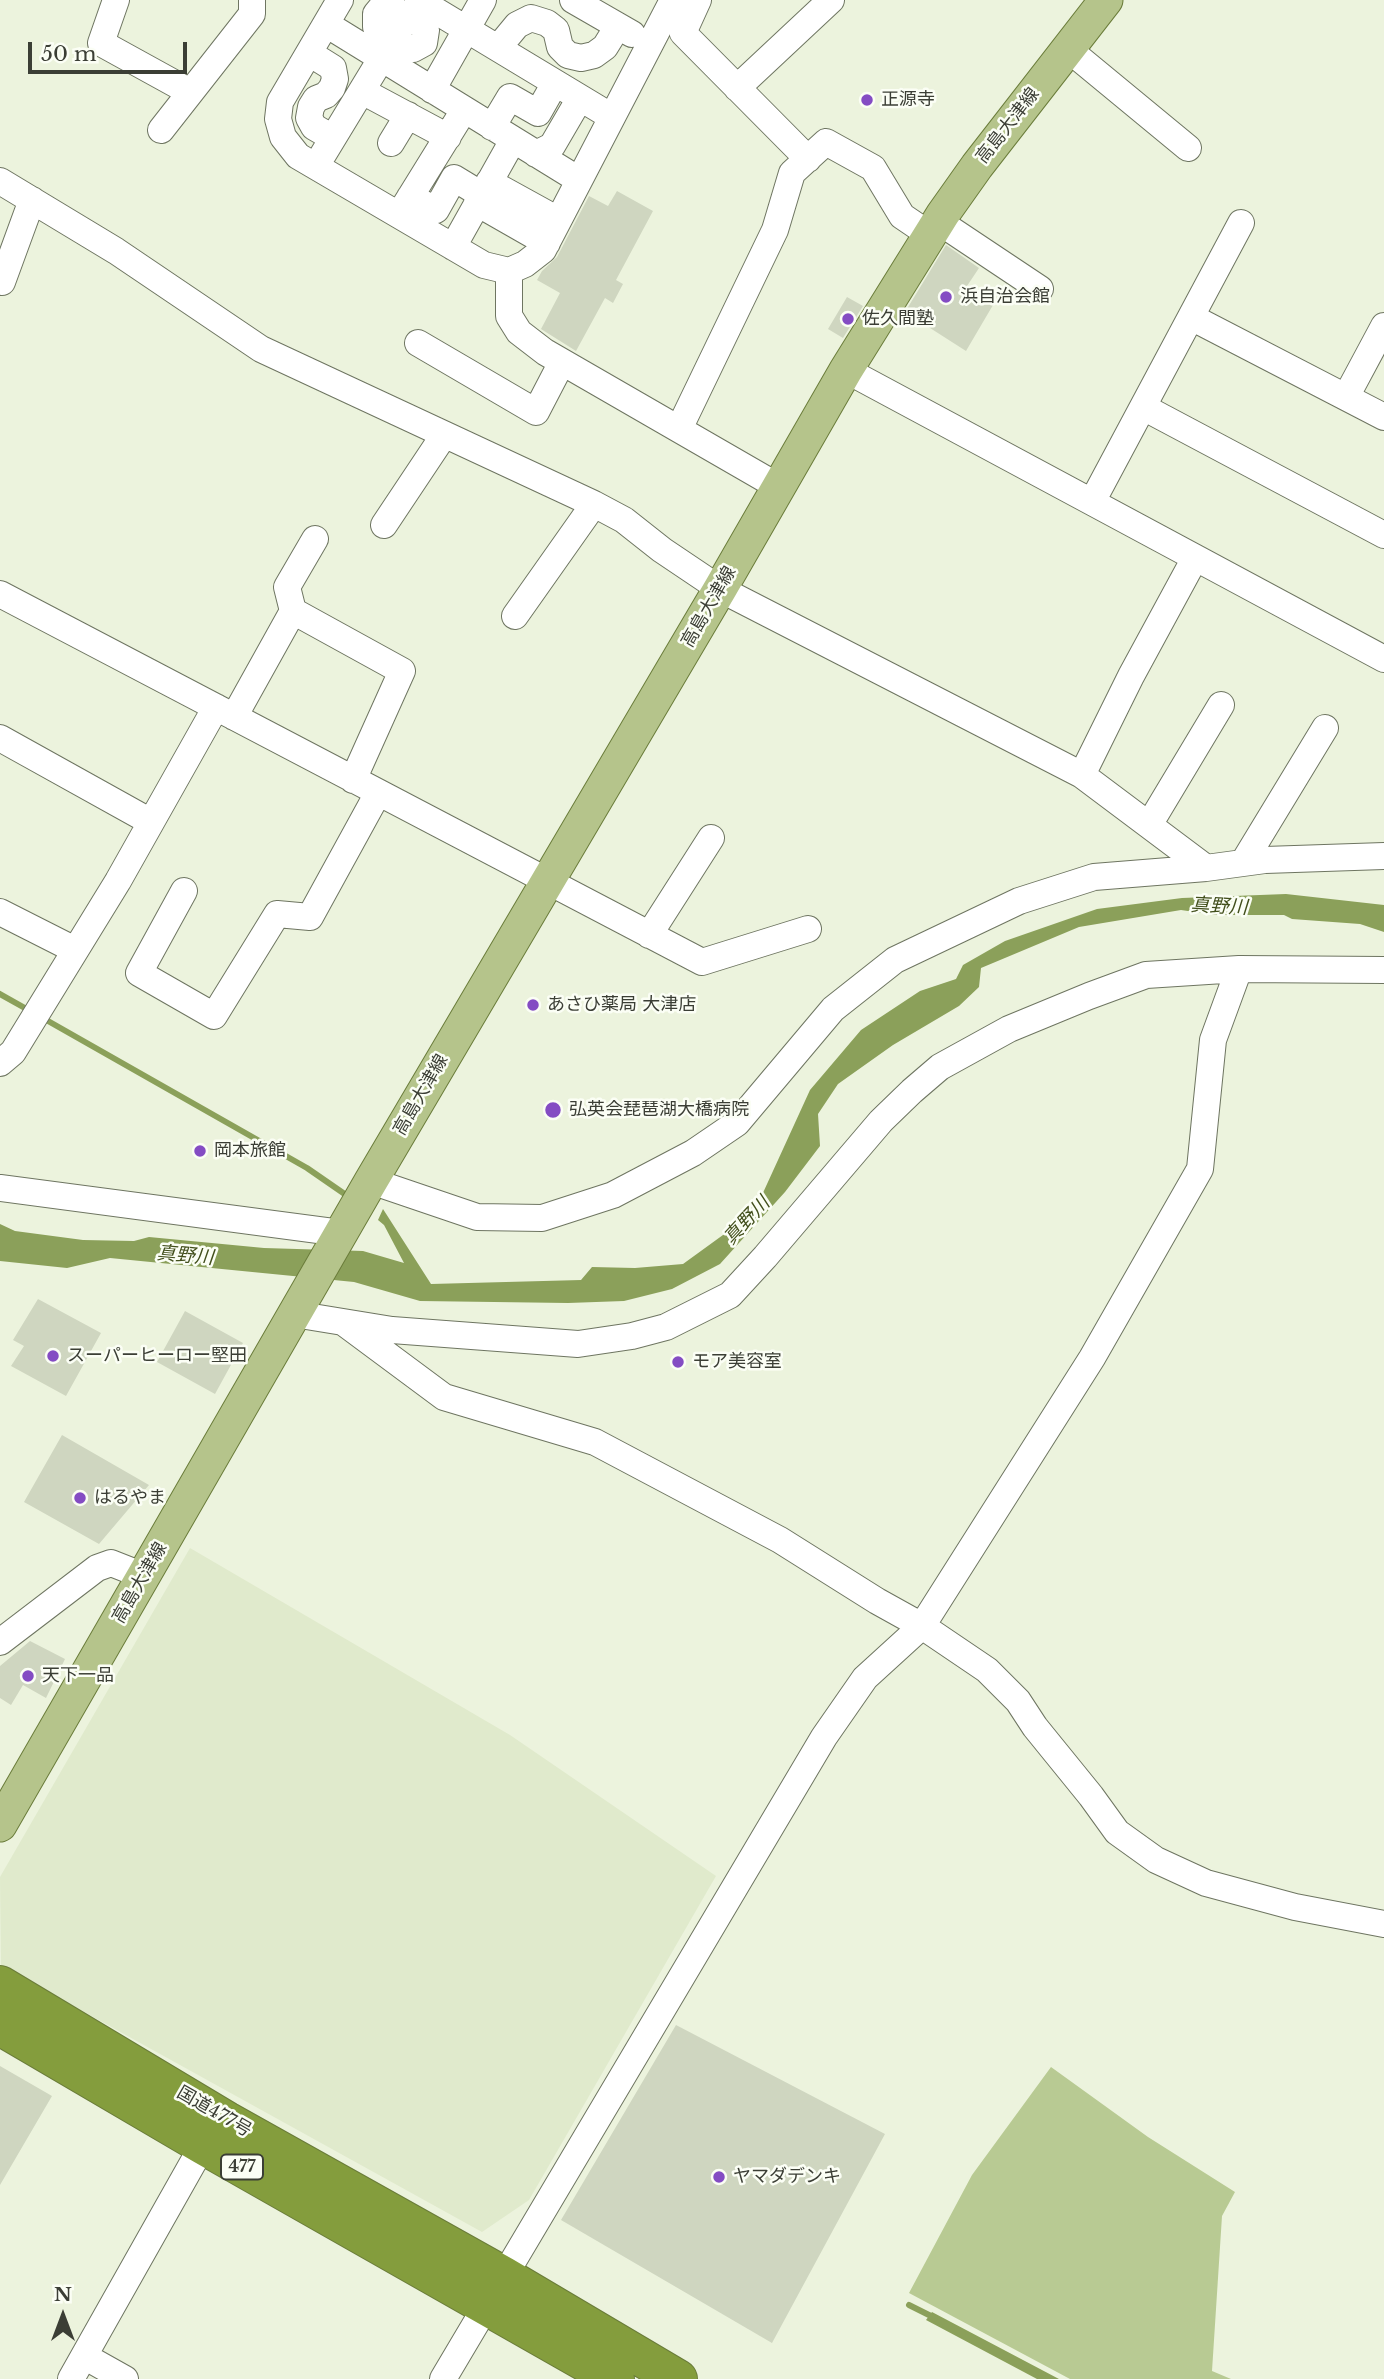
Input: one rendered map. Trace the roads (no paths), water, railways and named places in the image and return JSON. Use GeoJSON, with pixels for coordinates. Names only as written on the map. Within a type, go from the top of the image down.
{"type":"FeatureCollection","features":[{"type":"Feature","properties":{"kind":"highway","name":"国道477号"},"geometry":{"type":"LineString","coordinates":[[0,1986],[228,2120],[495,2290]]}},
{"type":"Feature","properties":{"kind":"highway","name":"国道477号"},"geometry":{"type":"LineString","coordinates":[[0,2026],[203,2145],[495,2290]]}},
{"type":"Feature","properties":{"kind":"highway","name":"477"},"geometry":{"type":"LineString","coordinates":[[495,2290],[615,2379]]}},
{"type":"Feature","properties":{"kind":"highway","name":"477"},"geometry":{"type":"LineString","coordinates":[[495,2290],[678,2379]]}},
{"type":"Feature","properties":{"kind":"main road","name":"高島大津線"},"geometry":{"type":"LineString","coordinates":[[0,1825],[371,1181],[846,370],[934,228],[977,166],[1068,49],[1100,3]]}},
{"type":"Feature","properties":{"kind":"street"},"geometry":{"type":"LineString","coordinates":[[116,0],[101,43],[190,92]]}},
{"type":"Feature","properties":{"kind":"street"},"geometry":{"type":"LineString","coordinates":[[161,130],[251,14],[251,0]]}},
{"type":"Feature","properties":{"kind":"street"},"geometry":{"type":"LineString","coordinates":[[340,0],[280,102],[278,119],[284,137],[298,156],[405,206],[453,247],[484,265],[509,271],[525,264],[543,250],[673,0]]}},
{"type":"Feature","properties":{"kind":"street"},"geometry":{"type":"LineString","coordinates":[[350,0],[376,14],[381,8],[394,8],[402,18],[399,28],[407,21],[420,23],[426,30],[424,43],[450,58]]}},
{"type":"Feature","properties":{"kind":"street"},"geometry":{"type":"LineString","coordinates":[[418,0],[612,117]]}},
{"type":"Feature","properties":{"kind":"street"},"geometry":{"type":"LineString","coordinates":[[698,0],[683,33],[808,159]]}},
{"type":"Feature","properties":{"kind":"street"},"geometry":{"type":"LineString","coordinates":[[737,88],[831,0]]}},
{"type":"Feature","properties":{"kind":"street"},"geometry":{"type":"LineString","coordinates":[[432,90],[481,1]]}},
{"type":"Feature","properties":{"kind":"street"},"geometry":{"type":"LineString","coordinates":[[586,3],[618,26],[650,44]]}},
{"type":"Feature","properties":{"kind":"street"},"geometry":{"type":"LineString","coordinates":[[498,48],[517,25],[531,18],[547,23],[556,30],[560,47],[568,55],[580,58],[594,55],[605,47],[618,26]]}},
{"type":"Feature","properties":{"kind":"street"},"geometry":{"type":"LineString","coordinates":[[326,24],[579,180]]}},
{"type":"Feature","properties":{"kind":"street"},"geometry":{"type":"LineString","coordinates":[[1068,49],[1188,148]]}},
{"type":"Feature","properties":{"kind":"street"},"geometry":{"type":"LineString","coordinates":[[309,52],[333,68],[335,79],[332,88],[316,99],[309,118],[314,127],[333,138]]}},
{"type":"Feature","properties":{"kind":"street"},"geometry":{"type":"LineString","coordinates":[[316,166],[381,58]]}},
{"type":"Feature","properties":{"kind":"street"},"geometry":{"type":"LineString","coordinates":[[453,247],[483,193],[510,97],[538,113],[555,83]]}},
{"type":"Feature","properties":{"kind":"street"},"geometry":{"type":"LineString","coordinates":[[362,91],[447,137]]}},
{"type":"Feature","properties":{"kind":"street"},"geometry":{"type":"LineString","coordinates":[[536,154],[552,146],[580,98]]}},
{"type":"Feature","properties":{"kind":"street"},"geometry":{"type":"LineString","coordinates":[[405,206],[464,110]]}},
{"type":"Feature","properties":{"kind":"street"},"geometry":{"type":"LineString","coordinates":[[391,143],[408,116]]}},
{"type":"Feature","properties":{"kind":"street"},"geometry":{"type":"LineString","coordinates":[[679,429],[775,230],[792,173],[826,142],[873,168],[902,216],[934,228],[1040,289]]}},
{"type":"Feature","properties":{"kind":"street"},"geometry":{"type":"LineString","coordinates":[[405,206],[436,210],[454,178],[552,232]]}},
{"type":"Feature","properties":{"kind":"street"},"geometry":{"type":"LineString","coordinates":[[0,181],[116,251],[261,349],[594,503],[624,520],[662,550],[720,589],[1082,775],[1206,868]]}},
{"type":"Feature","properties":{"kind":"street"},"geometry":{"type":"LineString","coordinates":[[2,282],[32,200]]}},
{"type":"Feature","properties":{"kind":"street"},"geometry":{"type":"LineString","coordinates":[[1092,502],[1241,223]]}},
{"type":"Feature","properties":{"kind":"street"},"geometry":{"type":"LineString","coordinates":[[509,271],[509,316],[519,332],[562,362],[779,486]]}},
{"type":"Feature","properties":{"kind":"street"},"geometry":{"type":"LineString","coordinates":[[1191,317],[1384,417]]}},
{"type":"Feature","properties":{"kind":"street"},"geometry":{"type":"LineString","coordinates":[[1346,397],[1384,326]]}},
{"type":"Feature","properties":{"kind":"street"},"geometry":{"type":"LineString","coordinates":[[418,343],[536,412],[562,362]]}},
{"type":"Feature","properties":{"kind":"street"},"geometry":{"type":"LineString","coordinates":[[846,370],[1384,659]]}},
{"type":"Feature","properties":{"kind":"street"},"geometry":{"type":"LineString","coordinates":[[1143,407],[1384,535]]}},
{"type":"Feature","properties":{"kind":"street"},"geometry":{"type":"LineString","coordinates":[[384,525],[444,435]]}},
{"type":"Feature","properties":{"kind":"street"},"geometry":{"type":"LineString","coordinates":[[515,616],[594,503]]}},
{"type":"Feature","properties":{"kind":"street"},"geometry":{"type":"LineString","coordinates":[[314,538],[287,587],[293,611],[402,671],[353,780]]}},
{"type":"Feature","properties":{"kind":"street"},"geometry":{"type":"LineString","coordinates":[[1082,775],[1131,676],[1195,558]]}},
{"type":"Feature","properties":{"kind":"street"},"geometry":{"type":"LineString","coordinates":[[0,594],[702,962],[808,929]]}},
{"type":"Feature","properties":{"kind":"street"},"geometry":{"type":"LineString","coordinates":[[0,1063],[13,1052],[151,822],[293,611]]}},
{"type":"Feature","properties":{"kind":"street"},"geometry":{"type":"LineString","coordinates":[[1149,825],[1220,705]]}},
{"type":"Feature","properties":{"kind":"street"},"geometry":{"type":"LineString","coordinates":[[1242,863],[1325,728]]}},
{"type":"Feature","properties":{"kind":"street"},"geometry":{"type":"LineString","coordinates":[[0,738],[151,822]]}},
{"type":"Feature","properties":{"kind":"street"},"geometry":{"type":"LineString","coordinates":[[184,891],[139,973],[214,1016],[277,914],[310,917],[377,793]]}},
{"type":"Feature","properties":{"kind":"street"},"geometry":{"type":"LineString","coordinates":[[649,935],[711,838]]}},
{"type":"Feature","properties":{"kind":"street"},"geometry":{"type":"LineString","coordinates":[[371,1181],[477,1217],[542,1218],[613,1195],[693,1153],[737,1123],[833,1009],[895,960],[1019,901],[1094,877],[1242,863],[1384,856]]}},
{"type":"Feature","properties":{"kind":"street"},"geometry":{"type":"LineString","coordinates":[[0,912],[75,950]]}},
{"type":"Feature","properties":{"kind":"street"},"geometry":{"type":"LineString","coordinates":[[297,1309],[343,1322],[392,1329],[578,1344],[632,1336],[666,1327],[730,1295],[881,1121],[940,1067],[1009,1029],[1146,975],[1239,969],[1384,970]]}},
{"type":"Feature","properties":{"kind":"street"},"geometry":{"type":"LineString","coordinates":[[443,2379],[824,1737],[864,1678],[922,1626],[1092,1358],[1200,1169],[1213,1040],[1239,969]]}},
{"type":"Feature","properties":{"kind":"street"},"geometry":{"type":"LineString","coordinates":[[0,1188],[341,1233]]}},
{"type":"Feature","properties":{"kind":"street"},"geometry":{"type":"LineString","coordinates":[[343,1322],[444,1397],[595,1442],[780,1540],[922,1626],[987,1670],[1018,1701],[1116,1832],[1156,1860],[1206,1883],[1294,1907],[1384,1924]]}},
{"type":"Feature","properties":{"kind":"street"},"geometry":{"type":"LineString","coordinates":[[0,1642],[97,1568],[111,1563],[144,1576]]}},
{"type":"Feature","properties":{"kind":"street"},"geometry":{"type":"LineString","coordinates":[[71,2379],[203,2145]]}},
{"type":"Feature","properties":{"kind":"street"},"geometry":{"type":"LineString","coordinates":[[84,2356],[125,2379]]}},
{"type":"Feature","properties":{"kind":"water","name":"真野川"},"geometry":{"type":"Polygon","coordinates":[[[1286,894],[1384,905],[1384,932],[1360,924],[1292,919],[1284,915],[1215,915],[1181,910],[1079,927],[981,968],[979,987],[959,1006],[893,1045],[838,1084],[818,1114],[820,1146],[785,1192],[720,1264],[672,1289],[624,1301],[420,1301],[354,1282],[110,1258],[67,1268],[0,1261],[0,1224],[15,1231],[83,1240],[134,1241],[149,1237],[264,1248],[363,1251],[404,1263],[384,1225],[378,1220],[383,1209],[431,1284],[581,1280],[592,1267],[635,1268],[683,1264],[734,1227],[762,1195],[810,1090],[861,1030],[920,991],[956,979],[963,965],[1005,941],[1097,909],[1182,898],[1286,894]]]}},
{"type":"Feature","properties":{"kind":"water"},"geometry":{"type":"Polygon","coordinates":[[[932,2312],[1059,2379],[1037,2379],[926,2320],[932,2312]]]}},
{"type":"Feature","properties":{"kind":"waterway"},"geometry":{"type":"LineString","coordinates":[[0,994],[32,1012]]}},
{"type":"Feature","properties":{"kind":"waterway"},"geometry":{"type":"LineString","coordinates":[[41,1017],[307,1168],[349,1197]]}},
{"type":"Feature","properties":{"kind":"waterway"},"geometry":{"type":"LineString","coordinates":[[909,2305],[935,2318]]}},
{"type":"Feature","properties":{"kind":"place","name":"正源寺"},"geometry":{"type":"Point","coordinates":[867,100]}},
{"type":"Feature","properties":{"kind":"place","name":"浜自治会館"},"geometry":{"type":"Point","coordinates":[946,297]}},
{"type":"Feature","properties":{"kind":"place","name":"佐久間塾"},"geometry":{"type":"Point","coordinates":[848,319]}},
{"type":"Feature","properties":{"kind":"place","name":"あさひ薬局 大津店"},"geometry":{"type":"Point","coordinates":[533,1005]}},
{"type":"Feature","properties":{"kind":"place","name":"弘英会琵琶湖大橋病院"},"geometry":{"type":"Point","coordinates":[553,1110]}},
{"type":"Feature","properties":{"kind":"place","name":"岡本旅館"},"geometry":{"type":"Point","coordinates":[200,1151]}},
{"type":"Feature","properties":{"kind":"place","name":"スーパーヒーロー堅田"},"geometry":{"type":"Point","coordinates":[53,1356]}},
{"type":"Feature","properties":{"kind":"place","name":"モア美容室"},"geometry":{"type":"Point","coordinates":[678,1362]}},
{"type":"Feature","properties":{"kind":"place","name":"はるやま"},"geometry":{"type":"Point","coordinates":[80,1498]}},
{"type":"Feature","properties":{"kind":"place","name":"天下一品"},"geometry":{"type":"Point","coordinates":[28,1676]}},
{"type":"Feature","properties":{"kind":"place","name":"ヤマダデンキ"},"geometry":{"type":"Point","coordinates":[719,2177]}}]}
